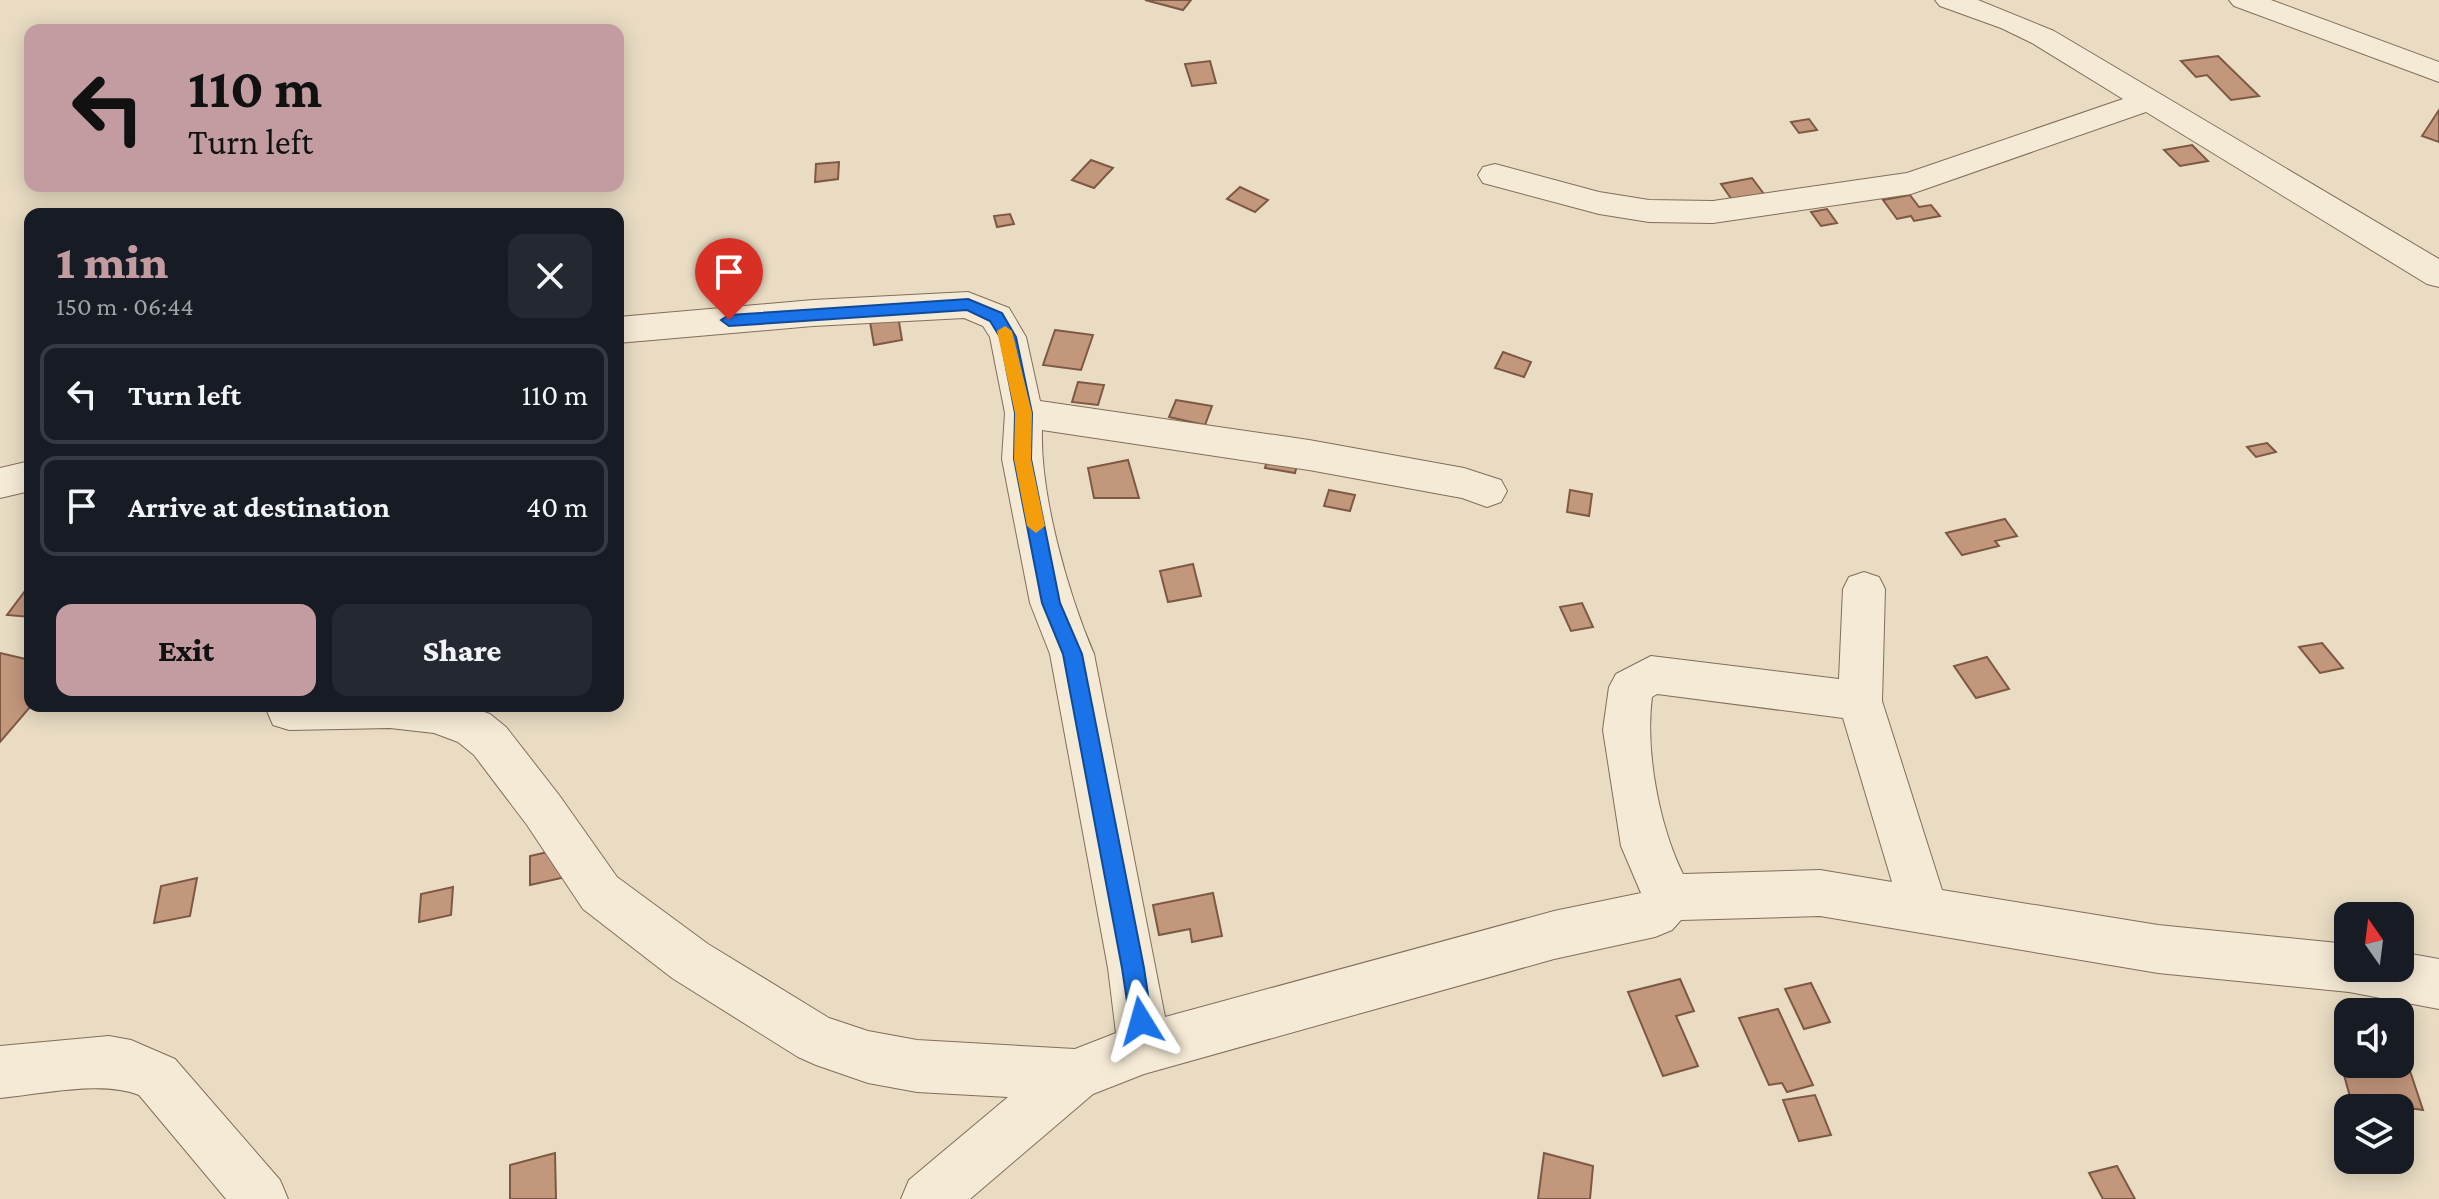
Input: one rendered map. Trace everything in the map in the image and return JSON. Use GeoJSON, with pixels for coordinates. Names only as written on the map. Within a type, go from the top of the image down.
{"type":"FeatureCollection","features":[{"type":"Feature","properties":{"kind":"street"},"geometry":{"type":"LineString","coordinates":[[1950,0],[2012,22],[2043,37],[2439,275]]}},
{"type":"Feature","properties":{"kind":"street"},"geometry":{"type":"LineString","coordinates":[[2244,0],[2439,73]]}},
{"type":"Feature","properties":{"kind":"street"},"geometry":{"type":"LineString","coordinates":[[1495,175],[1599,203],[1649,211],[1713,212],[1911,183],[2150,100]]}},
{"type":"Feature","properties":{"kind":"street"},"geometry":{"type":"LineString","coordinates":[[624,329],[813,313],[968,305],[996,317],[1008,337],[1024,413],[1022,459],[1051,603],[1072,654],[1133,968],[1144,1048]]}},
{"type":"Feature","properties":{"kind":"street"},"geometry":{"type":"LineString","coordinates":[[1024,413],[1309,455],[1464,483],[1487,491]]}},
{"type":"Feature","properties":{"kind":"street"},"geometry":{"type":"LineString","coordinates":[[0,483],[24,477]]}},
{"type":"Feature","properties":{"kind":"street"},"geometry":{"type":"LineString","coordinates":[[1864,589],[1860,701],[1925,912]]}},
{"type":"Feature","properties":{"kind":"street"},"geometry":{"type":"LineString","coordinates":[[1669,897],[1645,846],[1642,831],[1625,730],[1631,687],[1651,675],[1860,701]]}},
{"type":"Feature","properties":{"kind":"street"},"geometry":{"type":"LineString","coordinates":[[416,712],[434,714],[474,728],[490,741],[543,810],[600,893],[690,961],[816,1039],[868,1057],[917,1066],[1075,1075]]}},
{"type":"Feature","properties":{"kind":"street"},"geometry":{"type":"LineString","coordinates":[[928,1199],[1075,1075],[1144,1048],[1554,935],[1655,914],[1669,897],[1820,893],[2158,949],[2334,967]]}},
{"type":"Feature","properties":{"kind":"street"},"geometry":{"type":"LineString","coordinates":[[2414,980],[2439,984]]}},
{"type":"Feature","properties":{"kind":"street"},"geometry":{"type":"LineString","coordinates":[[0,1072],[109,1062],[131,1066],[157,1077],[261,1199]]}},
{"type":"Feature","properties":{"kind":"building"},"geometry":{"type":"Polygon","coordinates":[[[1145,0],[1191,0],[1183,10],[1145,0]]]}},
{"type":"Feature","properties":{"kind":"building"},"geometry":{"type":"Polygon","coordinates":[[[2218,56],[2259,96],[2231,100],[2207,75],[2196,77],[2181,61],[2218,56]]]}},
{"type":"Feature","properties":{"kind":"building"},"geometry":{"type":"Polygon","coordinates":[[[1210,61],[1216,83],[1192,86],[1185,64],[1210,61]]]}},
{"type":"Feature","properties":{"kind":"building"},"geometry":{"type":"Polygon","coordinates":[[[2439,110],[2439,142],[2422,136],[2439,110]]]}},
{"type":"Feature","properties":{"kind":"building"},"geometry":{"type":"Polygon","coordinates":[[[1809,119],[1817,130],[1799,133],[1791,122],[1809,119]]]}},
{"type":"Feature","properties":{"kind":"building"},"geometry":{"type":"Polygon","coordinates":[[[2192,145],[2208,161],[2180,166],[2164,150],[2192,145]]]}},
{"type":"Feature","properties":{"kind":"building"},"geometry":{"type":"Polygon","coordinates":[[[1091,160],[1113,168],[1094,188],[1072,180],[1091,160]]]}},
{"type":"Feature","properties":{"kind":"building"},"geometry":{"type":"Polygon","coordinates":[[[839,162],[838,179],[815,182],[816,164],[839,162]]]}},
{"type":"Feature","properties":{"kind":"building"},"geometry":{"type":"Polygon","coordinates":[[[1752,178],[1764,194],[1732,200],[1721,184],[1752,178]]]}},
{"type":"Feature","properties":{"kind":"building"},"geometry":{"type":"Polygon","coordinates":[[[1240,187],[1268,200],[1255,212],[1227,199],[1240,187]]]}},
{"type":"Feature","properties":{"kind":"building"},"geometry":{"type":"Polygon","coordinates":[[[1910,195],[1919,207],[1931,205],[1940,216],[1914,221],[1911,216],[1897,219],[1883,200],[1910,195]]]}},
{"type":"Feature","properties":{"kind":"building"},"geometry":{"type":"Polygon","coordinates":[[[1827,209],[1837,223],[1821,226],[1811,212],[1827,209]]]}},
{"type":"Feature","properties":{"kind":"building"},"geometry":{"type":"Polygon","coordinates":[[[1010,214],[1014,224],[997,227],[994,216],[1010,214]]]}},
{"type":"Feature","properties":{"kind":"building"},"geometry":{"type":"Polygon","coordinates":[[[897,310],[902,340],[874,345],[869,316],[897,310]]]}},
{"type":"Feature","properties":{"kind":"building"},"geometry":{"type":"Polygon","coordinates":[[[1055,330],[1093,335],[1081,370],[1043,365],[1055,330]]]}},
{"type":"Feature","properties":{"kind":"building"},"geometry":{"type":"Polygon","coordinates":[[[1503,352],[1531,362],[1524,377],[1495,368],[1503,352]]]}},
{"type":"Feature","properties":{"kind":"building"},"geometry":{"type":"Polygon","coordinates":[[[1078,382],[1104,385],[1098,405],[1072,402],[1078,382]]]}},
{"type":"Feature","properties":{"kind":"building"},"geometry":{"type":"Polygon","coordinates":[[[1176,400],[1212,406],[1205,425],[1169,417],[1176,400]]]}},
{"type":"Feature","properties":{"kind":"building"},"geometry":{"type":"Polygon","coordinates":[[[2267,443],[2276,452],[2256,457],[2247,447],[2267,443]]]}},
{"type":"Feature","properties":{"kind":"building"},"geometry":{"type":"Polygon","coordinates":[[[1269,452],[1299,457],[1295,473],[1265,468],[1269,452]]]}},
{"type":"Feature","properties":{"kind":"building"},"geometry":{"type":"Polygon","coordinates":[[[1128,460],[1139,498],[1094,498],[1088,468],[1128,460]]]}},
{"type":"Feature","properties":{"kind":"building"},"geometry":{"type":"Polygon","coordinates":[[[1329,490],[1355,495],[1350,511],[1324,506],[1329,490]]]}},
{"type":"Feature","properties":{"kind":"building"},"geometry":{"type":"Polygon","coordinates":[[[1570,490],[1592,494],[1589,516],[1567,512],[1570,490]]]}},
{"type":"Feature","properties":{"kind":"building"},"geometry":{"type":"Polygon","coordinates":[[[2005,519],[2017,536],[1995,541],[1999,546],[1962,555],[1946,533],[2005,519]]]}},
{"type":"Feature","properties":{"kind":"building"},"geometry":{"type":"Polygon","coordinates":[[[1193,564],[1201,596],[1168,602],[1160,571],[1193,564]]]}},
{"type":"Feature","properties":{"kind":"building"},"geometry":{"type":"Polygon","coordinates":[[[24,592],[24,616],[7,615],[24,592]]]}},
{"type":"Feature","properties":{"kind":"building"},"geometry":{"type":"Polygon","coordinates":[[[1582,603],[1593,627],[1571,631],[1560,607],[1582,603]]]}},
{"type":"Feature","properties":{"kind":"building"},"geometry":{"type":"Polygon","coordinates":[[[2322,643],[2343,668],[2320,673],[2299,647],[2322,643]]]}},
{"type":"Feature","properties":{"kind":"building"},"geometry":{"type":"Polygon","coordinates":[[[0,653],[24,659],[26,712],[0,742],[0,653]]]}},
{"type":"Feature","properties":{"kind":"building"},"geometry":{"type":"Polygon","coordinates":[[[1987,657],[2009,689],[1976,698],[1954,666],[1987,657]]]}},
{"type":"Feature","properties":{"kind":"building"},"geometry":{"type":"Polygon","coordinates":[[[565,848],[566,877],[530,885],[530,856],[565,848]]]}},
{"type":"Feature","properties":{"kind":"building"},"geometry":{"type":"Polygon","coordinates":[[[197,878],[190,916],[154,923],[161,886],[197,878]]]}},
{"type":"Feature","properties":{"kind":"building"},"geometry":{"type":"Polygon","coordinates":[[[453,887],[451,915],[419,922],[421,894],[453,887]]]}},
{"type":"Feature","properties":{"kind":"building"},"geometry":{"type":"Polygon","coordinates":[[[1213,893],[1222,936],[1192,942],[1190,929],[1159,935],[1153,905],[1213,893]]]}},
{"type":"Feature","properties":{"kind":"building"},"geometry":{"type":"Polygon","coordinates":[[[1680,979],[1694,1011],[1676,1016],[1698,1066],[1663,1076],[1628,992],[1680,979]]]}},
{"type":"Feature","properties":{"kind":"building"},"geometry":{"type":"Polygon","coordinates":[[[1811,983],[1830,1022],[1804,1029],[1785,989],[1811,983]]]}},
{"type":"Feature","properties":{"kind":"building"},"geometry":{"type":"Polygon","coordinates":[[[1778,1009],[1813,1085],[1787,1092],[1782,1083],[1769,1085],[1739,1018],[1778,1009]]]}},
{"type":"Feature","properties":{"kind":"building"},"geometry":{"type":"Polygon","coordinates":[[[2345,1078],[2412,1078],[2423,1110],[2414,1109],[2414,1094],[2349,1094],[2345,1078]]]}},
{"type":"Feature","properties":{"kind":"building"},"geometry":{"type":"Polygon","coordinates":[[[1815,1095],[1831,1135],[1799,1141],[1783,1100],[1815,1095]]]}},
{"type":"Feature","properties":{"kind":"building"},"geometry":{"type":"Polygon","coordinates":[[[555,1153],[556,1199],[510,1199],[510,1165],[555,1153]]]}},
{"type":"Feature","properties":{"kind":"building"},"geometry":{"type":"Polygon","coordinates":[[[1544,1153],[1593,1166],[1590,1199],[1538,1199],[1544,1153]]]}},
{"type":"Feature","properties":{"kind":"building"},"geometry":{"type":"Polygon","coordinates":[[[2117,1166],[2135,1199],[2103,1199],[2089,1173],[2117,1166]]]}},
{"type":"Feature","properties":{"kind":"slow traffic"},"geometry":{"type":"LineString","coordinates":[[1005,331],[1024,413],[1022,459],[1036,526]]}},
{"type":"Feature","properties":{"kind":"route"},"geometry":{"type":"LineString","coordinates":[[729,320],[968,305],[996,317],[1008,337],[1024,413],[1022,459],[1051,603],[1072,654],[1141,1021]]}}]}
